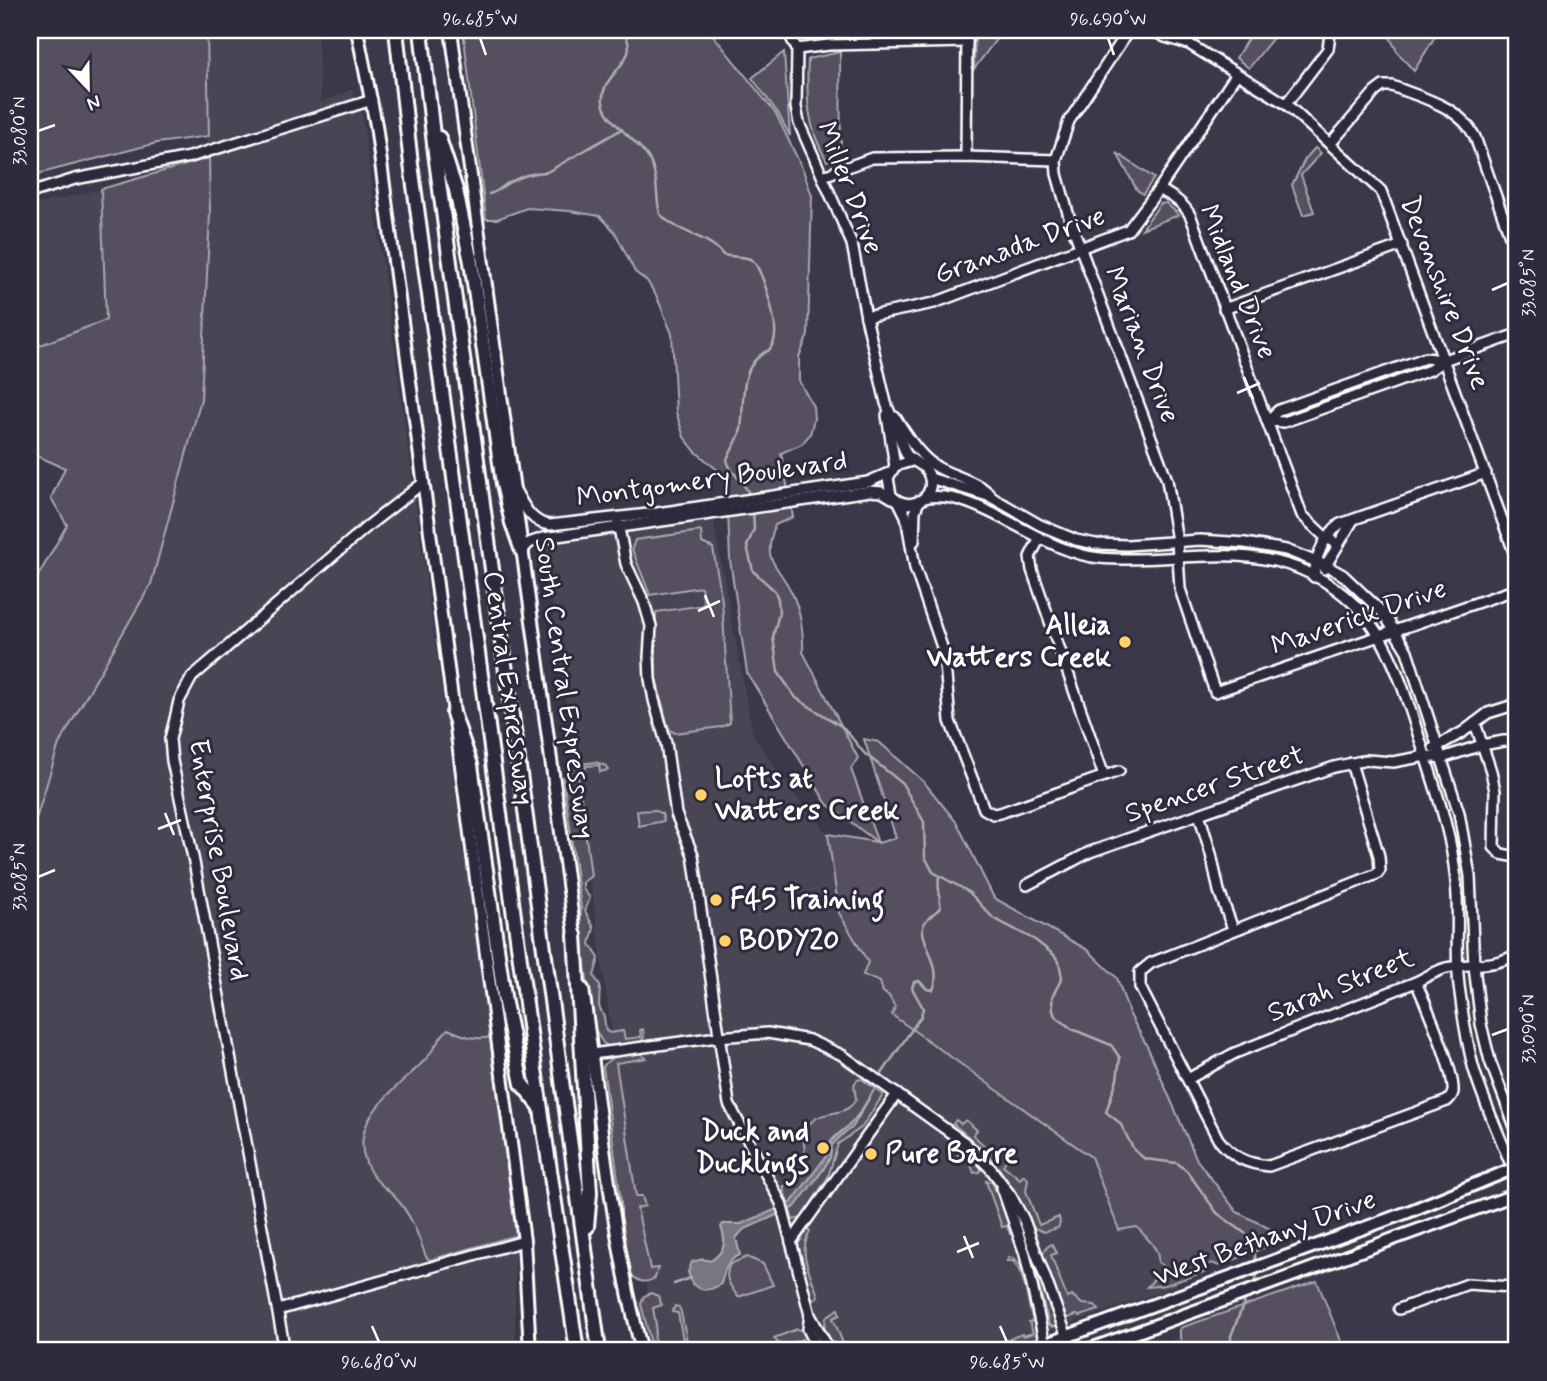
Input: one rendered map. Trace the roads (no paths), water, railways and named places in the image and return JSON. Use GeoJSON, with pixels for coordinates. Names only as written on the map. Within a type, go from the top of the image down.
{"type":"FeatureCollection","features":[{"type":"Feature","properties":{"kind":"highway","name":"Central Expressway"},"geometry":{"type":"LineString","coordinates":[[396,30],[411,164],[577,1351]]}},
{"type":"Feature","properties":{"kind":"highway","name":"Central Expressway"},"geometry":{"type":"LineString","coordinates":[[421,30],[599,1351]]}},
{"type":"Feature","properties":{"kind":"highway"},"geometry":{"type":"LineString","coordinates":[[430,112],[456,190],[468,250],[503,484],[522,551]]}},
{"type":"Feature","properties":{"kind":"highway"},"geometry":{"type":"LineString","coordinates":[[453,713],[471,765],[505,1003],[522,1084],[541,1108]]}},
{"type":"Feature","properties":{"kind":"highway"},"geometry":{"type":"LineString","coordinates":[[575,935],[590,1193],[585,1252]]}},
{"type":"Feature","properties":{"kind":"main road"},"geometry":{"type":"LineString","coordinates":[[357,30],[372,100],[524,1241],[530,1351]]}},
{"type":"Feature","properties":{"kind":"main road","name":"South Central Expressway"},"geometry":{"type":"LineString","coordinates":[[451,30],[614,1208],[642,1351]]}},
{"type":"Feature","properties":{"kind":"main road","name":"West Bethany Drive"},"geometry":{"type":"LineString","coordinates":[[1027,1351],[1045,1348],[1067,1337],[1211,1283],[1408,1212],[1517,1166]]}},
{"type":"Feature","properties":{"kind":"main road","name":"West Bethany Drive"},"geometry":{"type":"LineString","coordinates":[[1085,1351],[1517,1194]]}},
{"type":"Feature","properties":{"kind":"main road"},"geometry":{"type":"LineString","coordinates":[[1067,1337],[1072,1351]]}},
{"type":"Feature","properties":{"kind":"street","name":"Miller Drive"},"geometry":{"type":"LineString","coordinates":[[787,30],[797,49],[796,107],[804,134],[852,244],[886,403],[903,448],[912,461]]}},
{"type":"Feature","properties":{"kind":"street"},"geometry":{"type":"LineString","coordinates":[[966,157],[967,30]]}},
{"type":"Feature","properties":{"kind":"street","name":"Marian Drive"},"geometry":{"type":"LineString","coordinates":[[1129,30],[1069,121],[1056,160],[1057,174],[1080,248],[1167,480],[1177,541],[1178,580],[1182,598],[1215,692]]}},
{"type":"Feature","properties":{"kind":"street","name":"Devonshire Drive"},"geometry":{"type":"LineString","coordinates":[[1152,30],[1186,43],[1286,104],[1381,191],[1517,560]]}},
{"type":"Feature","properties":{"kind":"street"},"geometry":{"type":"LineString","coordinates":[[1186,43],[1194,30]]}},
{"type":"Feature","properties":{"kind":"street"},"geometry":{"type":"LineString","coordinates":[[1286,104],[1328,48],[1328,30]]}},
{"type":"Feature","properties":{"kind":"street"},"geometry":{"type":"LineString","coordinates":[[797,49],[828,45],[967,42]]}},
{"type":"Feature","properties":{"kind":"street","name":"Granada Drive"},"geometry":{"type":"LineString","coordinates":[[866,317],[934,303],[1128,230],[1236,75]]}},
{"type":"Feature","properties":{"kind":"street"},"geometry":{"type":"LineString","coordinates":[[1331,143],[1375,92],[1385,86],[1392,86],[1450,110],[1467,123],[1475,137],[1517,256]]}},
{"type":"Feature","properties":{"kind":"street"},"geometry":{"type":"LineString","coordinates":[[30,193],[75,179],[190,157],[372,100]]}},
{"type":"Feature","properties":{"kind":"street"},"geometry":{"type":"LineString","coordinates":[[823,176],[872,158],[1056,160]]}},
{"type":"Feature","properties":{"kind":"street","name":"Midland Drive"},"geometry":{"type":"LineString","coordinates":[[1159,189],[1176,198],[1186,208],[1303,515],[1325,537],[1338,544]]}},
{"type":"Feature","properties":{"kind":"street"},"geometry":{"type":"LineString","coordinates":[[1224,309],[1402,245]]}},
{"type":"Feature","properties":{"kind":"street"},"geometry":{"type":"LineString","coordinates":[[1267,421],[1279,410],[1425,358],[1444,360],[1517,334]]}},
{"type":"Feature","properties":{"kind":"street"},"geometry":{"type":"LineString","coordinates":[[886,403],[916,447],[930,462],[981,486],[999,502]]}},
{"type":"Feature","properties":{"kind":"street","name":"Miller Drive"},"geometry":{"type":"LineString","coordinates":[[886,403],[892,469]]}},
{"type":"Feature","properties":{"kind":"street"},"geometry":{"type":"LineString","coordinates":[[913,561],[915,511],[929,491],[930,478],[923,467],[912,461],[892,469],[888,490],[906,516],[913,561],[944,653],[952,728],[984,809],[993,814],[1000,813],[1119,771]]}},
{"type":"Feature","properties":{"kind":"street","name":"Montgomery Boulevard"},"geometry":{"type":"LineString","coordinates":[[522,551],[529,543],[539,539],[617,523],[789,498],[868,482],[892,469]]}},
{"type":"Feature","properties":{"kind":"street"},"geometry":{"type":"LineString","coordinates":[[1314,577],[1315,561],[1325,537],[1340,524],[1486,473]]}},
{"type":"Feature","properties":{"kind":"street"},"geometry":{"type":"LineString","coordinates":[[930,478],[963,487],[999,502],[1040,525],[1076,540],[1127,545],[1200,540],[1245,543],[1286,550],[1328,566],[1362,592],[1384,614],[1407,651],[1442,758],[1465,841],[1481,1024],[1490,1061],[1517,1132]]}},
{"type":"Feature","properties":{"kind":"street","name":"Enterprise Boulevard"},"geometry":{"type":"LineString","coordinates":[[285,1351],[170,739],[179,701],[192,677],[369,525],[423,483]]}},
{"type":"Feature","properties":{"kind":"street","name":"Montgomery Boulevard"},"geometry":{"type":"LineString","coordinates":[[514,489],[527,512],[541,524],[617,523]]}},
{"type":"Feature","properties":{"kind":"street","name":"Montgomery Boulevard"},"geometry":{"type":"LineString","coordinates":[[789,498],[870,491],[886,494],[897,501]]}},
{"type":"Feature","properties":{"kind":"street"},"geometry":{"type":"LineString","coordinates":[[897,501],[909,504],[944,496],[977,506],[1039,539],[1091,557],[1114,559],[1178,555],[1245,556],[1282,564],[1314,577],[1356,607],[1381,636],[1395,665],[1426,757],[1451,846],[1459,914],[1459,989],[1474,1067],[1509,1160],[1517,1166]]}},
{"type":"Feature","properties":{"kind":"street"},"geometry":{"type":"LineString","coordinates":[[1314,577],[1328,566],[1353,520]]}},
{"type":"Feature","properties":{"kind":"street"},"geometry":{"type":"LineString","coordinates":[[617,523],[626,565],[644,602],[651,626],[649,657],[652,690],[666,743],[676,814],[691,848],[730,1108],[781,1203],[810,1315],[830,1351]]}},
{"type":"Feature","properties":{"kind":"street"},"geometry":{"type":"LineString","coordinates":[[1039,539],[1030,558],[1032,570],[1104,776]]}},
{"type":"Feature","properties":{"kind":"street","name":"Maverick Drive"},"geometry":{"type":"LineString","coordinates":[[1215,692],[1517,589]]}},
{"type":"Feature","properties":{"kind":"street"},"geometry":{"type":"LineString","coordinates":[[1426,757],[1437,745],[1463,732],[1488,713],[1517,704]]}},
{"type":"Feature","properties":{"kind":"street"},"geometry":{"type":"LineString","coordinates":[[1475,723],[1495,791],[1495,850],[1517,856]]}},
{"type":"Feature","properties":{"kind":"street"},"geometry":{"type":"LineString","coordinates":[[1442,758],[1482,745],[1517,741]]}},
{"type":"Feature","properties":{"kind":"street","name":"Spencer Street"},"geometry":{"type":"LineString","coordinates":[[1027,885],[1090,852],[1351,763],[1442,758]]}},
{"type":"Feature","properties":{"kind":"street"},"geometry":{"type":"LineString","coordinates":[[1351,763],[1380,856],[1380,870],[1371,877],[1151,963],[1144,967],[1138,978],[1144,996],[1218,1139],[1226,1150],[1237,1158],[1254,1165],[1269,1166],[1447,1101],[1452,1095],[1453,1089],[1441,1043],[1416,982]]}},
{"type":"Feature","properties":{"kind":"street"},"geometry":{"type":"LineString","coordinates":[[1199,814],[1219,891],[1233,929]]}},
{"type":"Feature","properties":{"kind":"street","name":"Sarah Street"},"geometry":{"type":"LineString","coordinates":[[1188,1079],[1235,1053],[1434,973],[1459,966],[1490,965],[1516,956]]}},
{"type":"Feature","properties":{"kind":"street"},"geometry":{"type":"LineString","coordinates":[[592,1054],[768,1033],[798,1037],[824,1045],[871,1074],[965,1143],[999,1180],[1024,1220],[1067,1337]]}},
{"type":"Feature","properties":{"kind":"street"},"geometry":{"type":"LineString","coordinates":[[791,1242],[897,1094]]}},
{"type":"Feature","properties":{"kind":"street"},"geometry":{"type":"LineString","coordinates":[[999,1180],[1025,1254],[1045,1348]]}},
{"type":"Feature","properties":{"kind":"street"},"geometry":{"type":"LineString","coordinates":[[278,1310],[524,1241]]}},
{"type":"Feature","properties":{"kind":"street"},"geometry":{"type":"LineString","coordinates":[[1399,1309],[1468,1284],[1511,1287],[1517,1285]]}},
{"type":"Feature","properties":{"kind":"street"},"geometry":{"type":"LineString","coordinates":[[810,1315],[808,1329],[819,1351]]}},
{"type":"Feature","properties":{"kind":"waterway"},"geometry":{"type":"LineString","coordinates":[[622,30],[629,50],[608,82],[603,102],[610,118],[639,146],[650,161],[655,175],[660,214],[675,226],[709,243],[723,255],[750,259],[755,263],[768,294],[774,318],[774,339],[769,350],[759,357],[747,374],[741,429],[727,459],[730,468],[750,496]]}},
{"type":"Feature","properties":{"kind":"waterway"},"geometry":{"type":"LineString","coordinates":[[489,194],[522,176],[547,172],[622,129]]}},
{"type":"Feature","properties":{"kind":"waterway"},"geometry":{"type":"LineString","coordinates":[[753,509],[754,529],[747,546],[753,571],[775,591],[778,599],[779,613],[773,637],[778,672],[796,698],[844,728],[864,753],[902,783],[924,822],[925,857],[933,872],[969,892],[993,918],[1035,940],[1054,955],[1059,962],[1062,978],[1052,997],[1055,1016],[1072,1029],[1111,1045],[1120,1058],[1117,1079],[1106,1112],[1120,1123],[1134,1150],[1145,1159],[1177,1163],[1187,1171],[1217,1213],[1253,1239],[1256,1263]]}},
{"type":"Feature","properties":{"kind":"waterway"},"geometry":{"type":"LineString","coordinates":[[879,1078],[921,1016],[923,1008],[912,988],[914,982],[919,981],[927,989],[933,990],[935,972],[923,930],[925,922],[940,908],[939,876]]}},
{"type":"Feature","properties":{"kind":"waterway"},"geometry":{"type":"LineString","coordinates":[[1252,1286],[1258,1274],[1257,1270]]}},
{"type":"Feature","properties":{"kind":"waterway"},"geometry":{"type":"LineString","coordinates":[[674,1284],[691,1278]]}},
{"type":"Feature","properties":{"kind":"waterway"},"geometry":{"type":"LineString","coordinates":[[1231,1351],[1231,1336],[1247,1295]]}},
{"type":"Feature","properties":{"kind":"place","name":"Alleia Watters Creek"},"geometry":{"type":"Point","coordinates":[1125,642]}},
{"type":"Feature","properties":{"kind":"place","name":"Lofts at Watters Creek"},"geometry":{"type":"Point","coordinates":[701,795]}},
{"type":"Feature","properties":{"kind":"place","name":"F45 Training"},"geometry":{"type":"Point","coordinates":[716,900]}},
{"type":"Feature","properties":{"kind":"place","name":"BODY20"},"geometry":{"type":"Point","coordinates":[725,941]}},
{"type":"Feature","properties":{"kind":"place","name":"Duck and Ducklings"},"geometry":{"type":"Point","coordinates":[823,1148]}},
{"type":"Feature","properties":{"kind":"place","name":"Pure Barre"},"geometry":{"type":"Point","coordinates":[871,1154]}}]}
